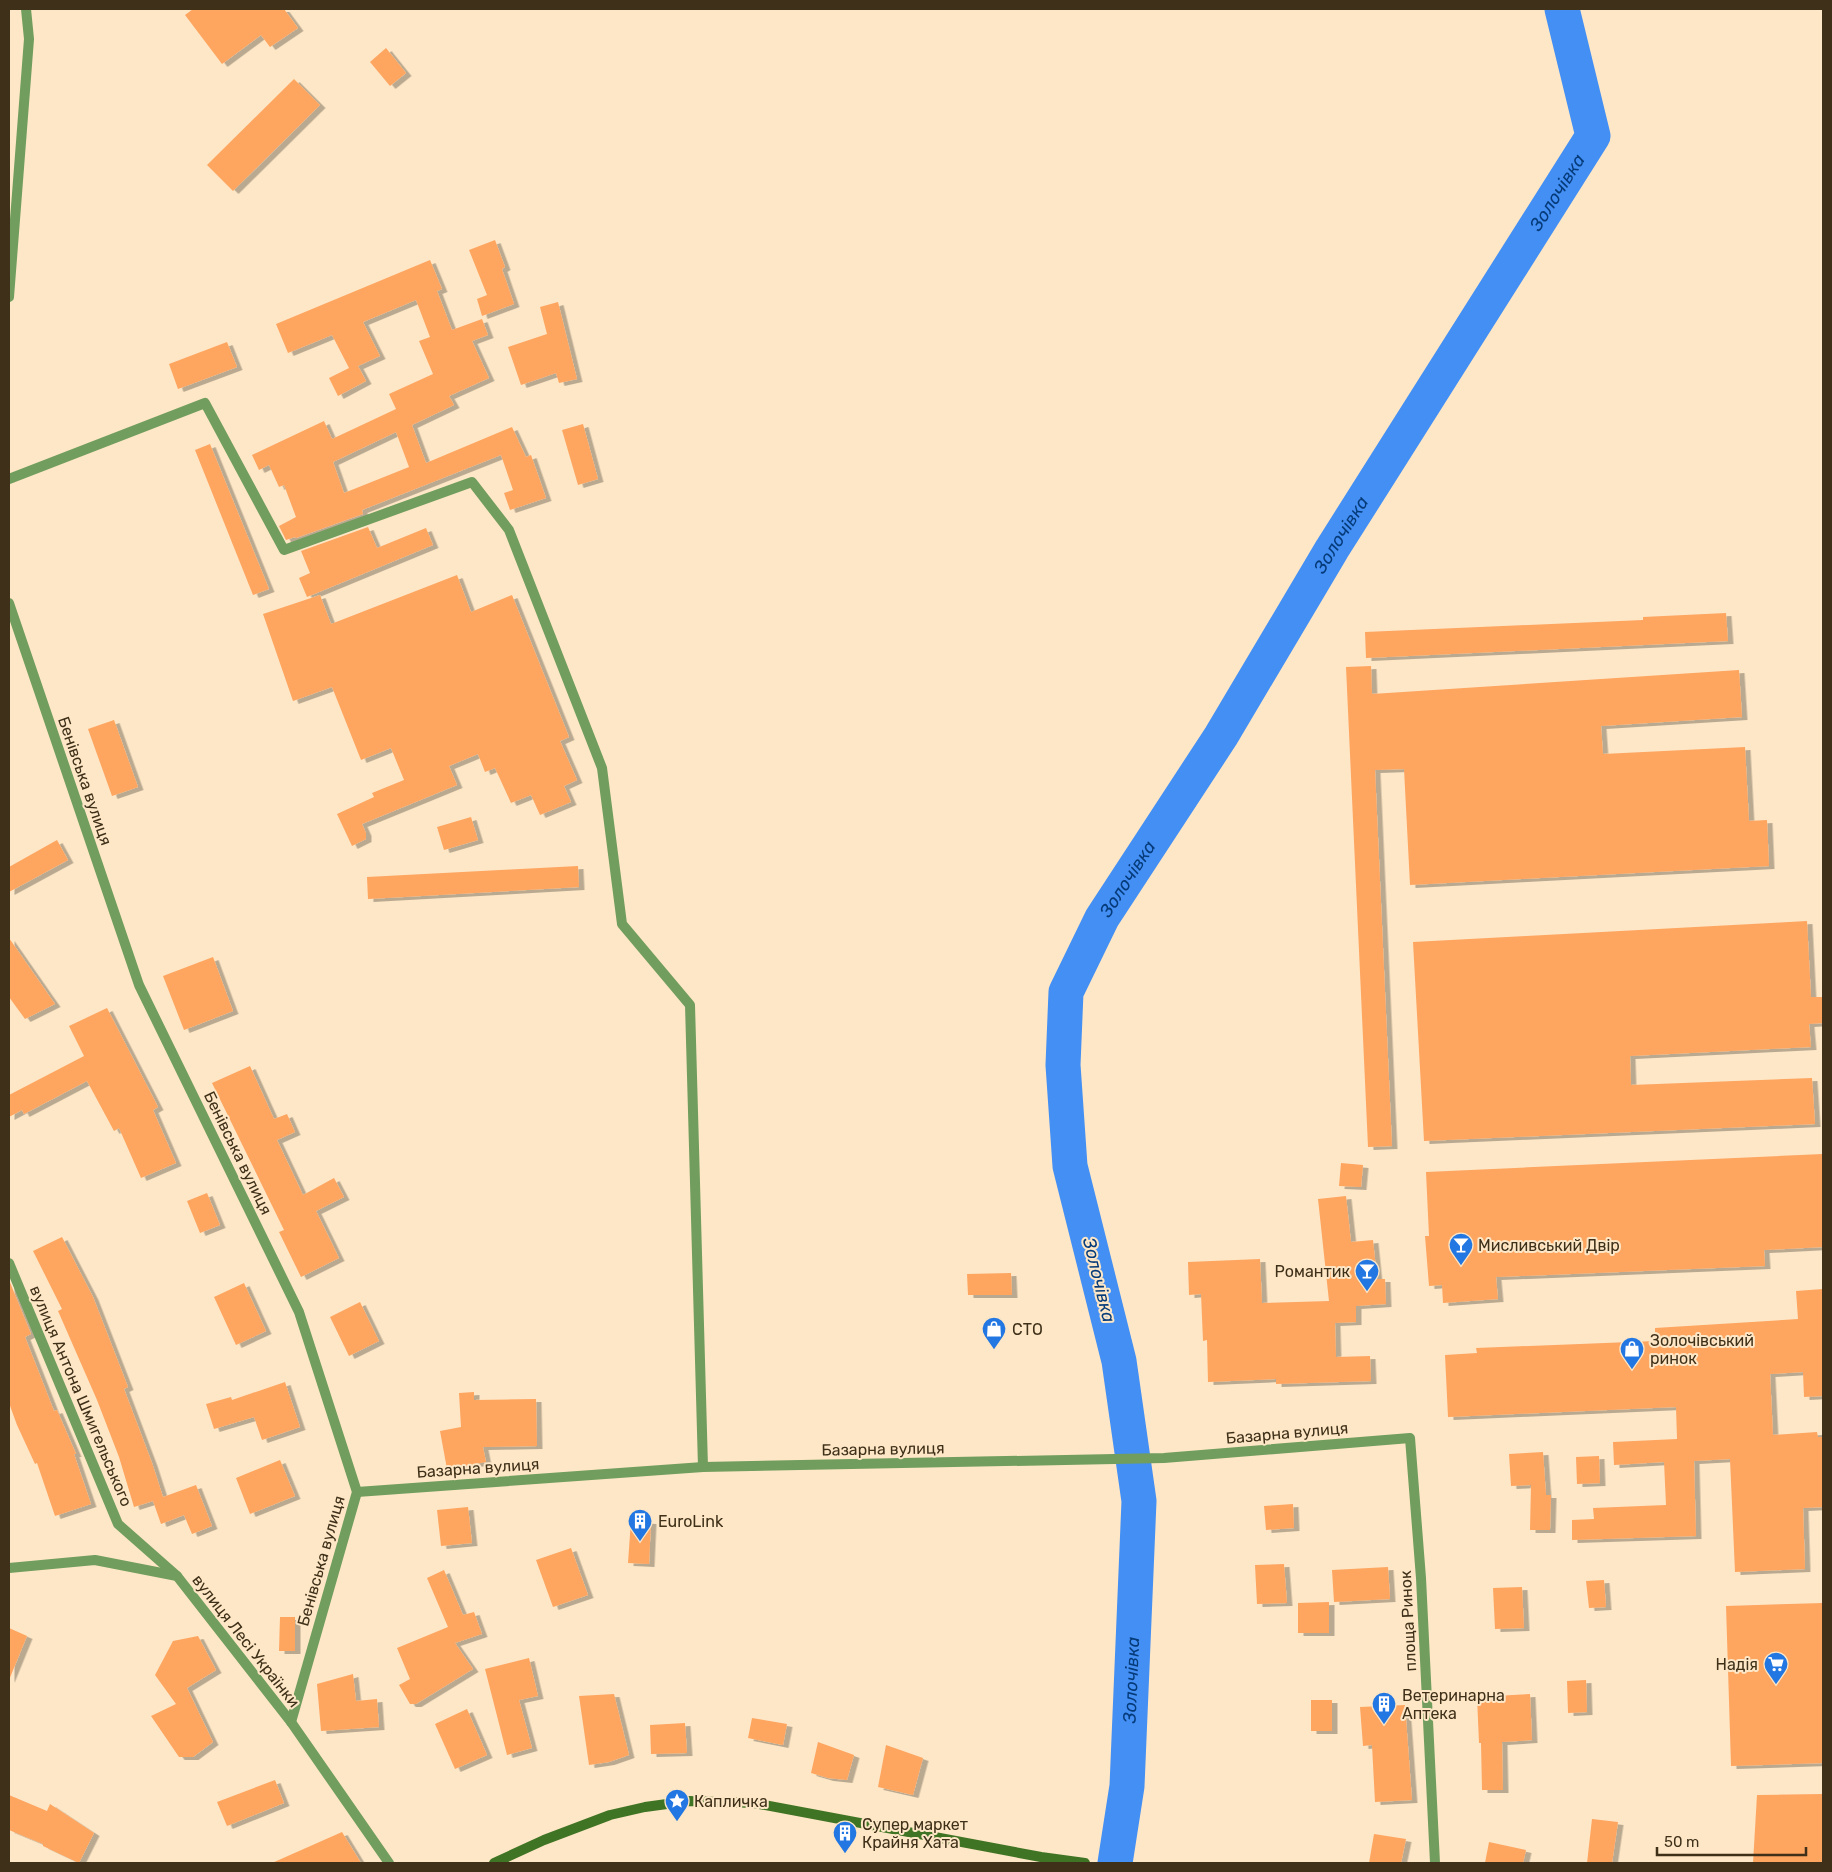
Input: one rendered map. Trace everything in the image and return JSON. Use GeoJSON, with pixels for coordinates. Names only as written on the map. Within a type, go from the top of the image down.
{"type":"FeatureCollection","features":[{"type":"Feature","properties":{"kind":"street"},"geometry":{"type":"LineString","coordinates":[[9,297],[29,39],[26,9]]}},
{"type":"Feature","properties":{"kind":"street"},"geometry":{"type":"LineString","coordinates":[[9,479],[205,404],[284,550],[472,482],[509,530],[602,768],[622,924],[690,1005],[703,1467]]}},
{"type":"Feature","properties":{"kind":"street","name":"Бенівська вулиця"},"geometry":{"type":"LineString","coordinates":[[9,603],[139,985],[299,1312],[357,1492],[291,1722]]}},
{"type":"Feature","properties":{"kind":"street","name":"вулиця Антона Шмигельського"},"geometry":{"type":"LineString","coordinates":[[9,1263],[118,1524],[177,1576]]}},
{"type":"Feature","properties":{"kind":"street","name":"Базарна вулиця"},"geometry":{"type":"LineString","coordinates":[[357,1492],[703,1467],[1164,1458],[1410,1438]]}},
{"type":"Feature","properties":{"kind":"street","name":"площа Ринок"},"geometry":{"type":"LineString","coordinates":[[1410,1438],[1421,1578],[1435,1863]]}},
{"type":"Feature","properties":{"kind":"street","name":"вулиця Лесі Українки"},"geometry":{"type":"LineString","coordinates":[[9,1568],[95,1560],[177,1576],[291,1722],[389,1863]]}},
{"type":"Feature","properties":{"kind":"street"},"geometry":{"type":"LineString","coordinates":[[494,1863],[544,1840],[610,1814],[689,1800],[754,1803],[1085,1863]]}},
{"type":"Feature","properties":{"kind":"building"},"geometry":{"type":"Polygon","coordinates":[[[193,9],[284,9],[298,28],[270,47],[261,35],[222,64],[185,15],[193,9]]]}},
{"type":"Feature","properties":{"kind":"building"},"geometry":{"type":"Polygon","coordinates":[[[386,48],[406,73],[390,86],[370,62],[386,48]]]}},
{"type":"Feature","properties":{"kind":"building"},"geometry":{"type":"Polygon","coordinates":[[[294,79],[320,105],[233,191],[207,165],[294,79]]]}},
{"type":"Feature","properties":{"kind":"building"},"geometry":{"type":"Polygon","coordinates":[[[495,240],[505,267],[502,269],[514,304],[482,316],[477,299],[487,295],[469,250],[495,240]]]}},
{"type":"Feature","properties":{"kind":"building"},"geometry":{"type":"Polygon","coordinates":[[[430,260],[442,289],[437,291],[452,330],[482,319],[488,335],[472,341],[489,378],[449,396],[454,405],[412,425],[426,463],[512,427],[526,457],[531,455],[546,498],[510,510],[504,493],[513,490],[501,455],[362,510],[363,514],[286,540],[279,526],[296,517],[284,485],[279,487],[269,465],[259,470],[252,455],[324,421],[332,439],[396,409],[389,394],[433,374],[419,341],[430,337],[416,300],[363,322],[380,356],[358,366],[366,381],[338,396],[329,378],[349,368],[332,335],[288,353],[276,324],[430,260]],[[396,432],[333,462],[344,493],[409,467],[396,432]]]}},
{"type":"Feature","properties":{"kind":"building"},"geometry":{"type":"Polygon","coordinates":[[[558,302],[577,379],[559,383],[556,373],[521,385],[508,347],[547,334],[540,307],[558,302]]]}},
{"type":"Feature","properties":{"kind":"building"},"geometry":{"type":"Polygon","coordinates":[[[227,342],[237,367],[178,389],[169,364],[227,342]]]}},
{"type":"Feature","properties":{"kind":"building"},"geometry":{"type":"Polygon","coordinates":[[[583,424],[598,479],[578,485],[562,430],[583,424]]]}},
{"type":"Feature","properties":{"kind":"building"},"geometry":{"type":"Polygon","coordinates":[[[210,444],[269,589],[253,595],[195,450],[210,444]]]}},
{"type":"Feature","properties":{"kind":"building"},"geometry":{"type":"Polygon","coordinates":[[[368,527],[377,548],[426,528],[433,545],[307,597],[299,578],[310,573],[301,551],[368,527]]]}},
{"type":"Feature","properties":{"kind":"building"},"geometry":{"type":"Polygon","coordinates":[[[457,575],[471,612],[512,595],[569,737],[560,741],[577,780],[564,786],[571,802],[540,815],[531,795],[511,803],[495,768],[485,772],[478,754],[449,766],[457,785],[362,824],[366,833],[366,839],[352,846],[337,814],[374,797],[372,793],[404,780],[391,748],[361,760],[332,687],[293,701],[263,614],[320,595],[331,624],[457,575]]]}},
{"type":"Feature","properties":{"kind":"building"},"geometry":{"type":"Polygon","coordinates":[[[1726,613],[1728,641],[1366,658],[1365,632],[1643,620],[1643,617],[1726,613]]]}},
{"type":"Feature","properties":{"kind":"building"},"geometry":{"type":"Polygon","coordinates":[[[1371,666],[1372,694],[1739,670],[1742,717],[1601,726],[1603,754],[1745,747],[1749,821],[1767,820],[1769,866],[1410,885],[1404,769],[1375,770],[1392,1146],[1368,1147],[1346,667],[1371,666]]]}},
{"type":"Feature","properties":{"kind":"building"},"geometry":{"type":"Polygon","coordinates":[[[114,720],[138,787],[112,796],[88,729],[114,720]]]}},
{"type":"Feature","properties":{"kind":"building"},"geometry":{"type":"Polygon","coordinates":[[[471,817],[478,840],[444,850],[437,827],[471,817]]]}},
{"type":"Feature","properties":{"kind":"building"},"geometry":{"type":"Polygon","coordinates":[[[57,840],[68,860],[9,892],[9,867],[57,840]]]}},
{"type":"Feature","properties":{"kind":"building"},"geometry":{"type":"Polygon","coordinates":[[[578,866],[579,887],[368,899],[367,877],[578,866]]]}},
{"type":"Feature","properties":{"kind":"building"},"geometry":{"type":"Polygon","coordinates":[[[1807,921],[1811,997],[1823,997],[1823,1023],[1809,1024],[1811,1047],[1630,1056],[1631,1085],[1812,1078],[1815,1124],[1424,1141],[1413,942],[1807,921]]]}},
{"type":"Feature","properties":{"kind":"building"},"geometry":{"type":"Polygon","coordinates":[[[9,938],[55,1004],[25,1019],[9,997],[9,938]]]}},
{"type":"Feature","properties":{"kind":"building"},"geometry":{"type":"Polygon","coordinates":[[[213,957],[233,1011],[184,1030],[163,976],[213,957]]]}},
{"type":"Feature","properties":{"kind":"building"},"geometry":{"type":"Polygon","coordinates":[[[107,1008],[158,1107],[153,1110],[176,1163],[141,1178],[119,1128],[114,1131],[87,1081],[24,1114],[22,1110],[9,1117],[9,1095],[84,1056],[69,1026],[107,1008]]]}},
{"type":"Feature","properties":{"kind":"building"},"geometry":{"type":"Polygon","coordinates":[[[250,1066],[274,1119],[287,1114],[295,1132],[277,1140],[303,1195],[334,1178],[344,1197],[316,1211],[339,1258],[301,1277],[279,1232],[284,1230],[212,1083],[250,1066]]]}},
{"type":"Feature","properties":{"kind":"building"},"geometry":{"type":"Polygon","coordinates":[[[1823,1154],[1823,1247],[1764,1250],[1765,1266],[1496,1277],[1498,1299],[1443,1303],[1442,1285],[1429,1286],[1425,1236],[1429,1236],[1426,1172],[1823,1154]]]}},
{"type":"Feature","properties":{"kind":"building"},"geometry":{"type":"Polygon","coordinates":[[[1341,1163],[1363,1165],[1361,1187],[1339,1186],[1341,1163]]]}},
{"type":"Feature","properties":{"kind":"building"},"geometry":{"type":"Polygon","coordinates":[[[207,1193],[220,1225],[200,1233],[187,1201],[207,1193]]]}},
{"type":"Feature","properties":{"kind":"building"},"geometry":{"type":"Polygon","coordinates":[[[1346,1196],[1351,1242],[1373,1240],[1377,1279],[1385,1279],[1386,1304],[1356,1306],[1356,1322],[1335,1323],[1336,1357],[1370,1356],[1371,1381],[1276,1384],[1276,1379],[1208,1382],[1207,1340],[1203,1341],[1201,1294],[1189,1295],[1188,1262],[1260,1259],[1262,1303],[1329,1301],[1318,1199],[1346,1196]]]}},
{"type":"Feature","properties":{"kind":"building"},"geometry":{"type":"Polygon","coordinates":[[[62,1237],[93,1297],[128,1387],[124,1389],[163,1497],[196,1485],[212,1526],[192,1534],[184,1515],[161,1524],[153,1501],[134,1507],[119,1457],[97,1400],[58,1311],[62,1309],[33,1251],[62,1237]]]}},
{"type":"Feature","properties":{"kind":"building"},"geometry":{"type":"Polygon","coordinates":[[[1011,1273],[1012,1295],[968,1295],[967,1274],[1011,1273]]]}},
{"type":"Feature","properties":{"kind":"building"},"geometry":{"type":"Polygon","coordinates":[[[9,1280],[31,1334],[25,1337],[54,1411],[57,1410],[76,1454],[74,1454],[91,1504],[55,1516],[37,1463],[35,1464],[9,1403],[9,1280]]]}},
{"type":"Feature","properties":{"kind":"building"},"geometry":{"type":"Polygon","coordinates":[[[244,1283],[266,1331],[236,1345],[214,1297],[244,1283]]]}},
{"type":"Feature","properties":{"kind":"building"},"geometry":{"type":"Polygon","coordinates":[[[1823,1289],[1823,1396],[1804,1397],[1803,1372],[1770,1374],[1773,1435],[1817,1432],[1818,1437],[1823,1437],[1823,1507],[1803,1508],[1805,1569],[1735,1572],[1730,1459],[1694,1461],[1696,1536],[1572,1540],[1572,1520],[1594,1519],[1593,1508],[1666,1505],[1664,1462],[1614,1465],[1613,1442],[1677,1439],[1676,1407],[1448,1417],[1445,1355],[1477,1353],[1476,1348],[1655,1341],[1655,1328],[1798,1319],[1796,1291],[1823,1289]]]}},
{"type":"Feature","properties":{"kind":"building"},"geometry":{"type":"Polygon","coordinates":[[[360,1302],[379,1341],[349,1356],[330,1317],[360,1302]]]}},
{"type":"Feature","properties":{"kind":"building"},"geometry":{"type":"Polygon","coordinates":[[[285,1382],[300,1427],[262,1440],[254,1417],[214,1429],[206,1404],[231,1397],[232,1400],[285,1382]]]}},
{"type":"Feature","properties":{"kind":"building"},"geometry":{"type":"Polygon","coordinates":[[[474,1392],[474,1400],[536,1399],[537,1446],[483,1447],[486,1462],[447,1469],[440,1431],[461,1427],[459,1393],[474,1392]]]}},
{"type":"Feature","properties":{"kind":"building"},"geometry":{"type":"Polygon","coordinates":[[[1543,1452],[1546,1495],[1551,1495],[1550,1530],[1530,1530],[1531,1485],[1511,1486],[1509,1454],[1543,1452]]]}},
{"type":"Feature","properties":{"kind":"building"},"geometry":{"type":"Polygon","coordinates":[[[1599,1456],[1600,1483],[1577,1484],[1576,1457],[1599,1456]]]}},
{"type":"Feature","properties":{"kind":"building"},"geometry":{"type":"Polygon","coordinates":[[[280,1460],[295,1496],[250,1514],[236,1478],[280,1460]]]}},
{"type":"Feature","properties":{"kind":"building"},"geometry":{"type":"Polygon","coordinates":[[[1293,1504],[1294,1528],[1266,1530],[1264,1506],[1293,1504]]]}},
{"type":"Feature","properties":{"kind":"building"},"geometry":{"type":"Polygon","coordinates":[[[468,1507],[472,1543],[441,1546],[437,1510],[468,1507]]]}},
{"type":"Feature","properties":{"kind":"building","name":"EuroLink"},"geometry":{"type":"Polygon","coordinates":[[[631,1520],[651,1521],[649,1564],[628,1563],[631,1520]]]}},
{"type":"Feature","properties":{"kind":"building"},"geometry":{"type":"Polygon","coordinates":[[[571,1548],[588,1595],[553,1607],[536,1560],[571,1548]]]}},
{"type":"Feature","properties":{"kind":"building"},"geometry":{"type":"Polygon","coordinates":[[[1284,1564],[1287,1603],[1257,1604],[1255,1565],[1284,1564]]]}},
{"type":"Feature","properties":{"kind":"building"},"geometry":{"type":"Polygon","coordinates":[[[1388,1567],[1390,1599],[1334,1602],[1332,1570],[1388,1567]]]}},
{"type":"Feature","properties":{"kind":"building"},"geometry":{"type":"Polygon","coordinates":[[[444,1570],[463,1615],[474,1612],[482,1634],[455,1643],[473,1669],[416,1704],[410,1704],[399,1685],[410,1679],[397,1648],[448,1627],[427,1578],[444,1570]]]}},
{"type":"Feature","properties":{"kind":"building"},"geometry":{"type":"Polygon","coordinates":[[[1604,1580],[1606,1607],[1589,1608],[1586,1581],[1604,1580]]]}},
{"type":"Feature","properties":{"kind":"building"},"geometry":{"type":"Polygon","coordinates":[[[1522,1587],[1524,1628],[1495,1629],[1493,1588],[1522,1587]]]}},
{"type":"Feature","properties":{"kind":"building"},"geometry":{"type":"Polygon","coordinates":[[[1329,1602],[1329,1633],[1298,1633],[1298,1603],[1329,1602]]]}},
{"type":"Feature","properties":{"kind":"building","name":"Надія"},"geometry":{"type":"Polygon","coordinates":[[[1823,1603],[1823,1763],[1731,1766],[1726,1606],[1823,1603]]]}},
{"type":"Feature","properties":{"kind":"building"},"geometry":{"type":"Polygon","coordinates":[[[280,1617],[295,1617],[295,1651],[279,1651],[280,1617]]]}},
{"type":"Feature","properties":{"kind":"building"},"geometry":{"type":"Polygon","coordinates":[[[9,1628],[27,1636],[9,1680],[9,1628]]]}},
{"type":"Feature","properties":{"kind":"building"},"geometry":{"type":"Polygon","coordinates":[[[198,1636],[216,1670],[187,1688],[213,1742],[193,1757],[179,1757],[151,1716],[176,1704],[155,1675],[173,1641],[198,1636]]]}},
{"type":"Feature","properties":{"kind":"building"},"geometry":{"type":"Polygon","coordinates":[[[529,1658],[538,1696],[519,1700],[532,1748],[507,1755],[485,1669],[529,1658]]]}},
{"type":"Feature","properties":{"kind":"building"},"geometry":{"type":"Polygon","coordinates":[[[353,1674],[356,1701],[377,1699],[379,1727],[321,1731],[317,1684],[353,1674]]]}},
{"type":"Feature","properties":{"kind":"building"},"geometry":{"type":"Polygon","coordinates":[[[1586,1680],[1587,1712],[1568,1713],[1567,1681],[1586,1680]]]}},
{"type":"Feature","properties":{"kind":"building"},"geometry":{"type":"Polygon","coordinates":[[[614,1694],[629,1755],[609,1762],[589,1765],[579,1696],[614,1694]]]}},
{"type":"Feature","properties":{"kind":"building"},"geometry":{"type":"Polygon","coordinates":[[[1530,1694],[1532,1740],[1502,1742],[1503,1790],[1482,1790],[1481,1743],[1479,1743],[1477,1697],[1530,1694]]]}},
{"type":"Feature","properties":{"kind":"building"},"geometry":{"type":"Polygon","coordinates":[[[1311,1700],[1332,1700],[1332,1731],[1311,1731],[1311,1700]]]}},
{"type":"Feature","properties":{"kind":"building"},"geometry":{"type":"Polygon","coordinates":[[[1405,1705],[1412,1800],[1375,1802],[1372,1745],[1363,1746],[1360,1707],[1405,1705]]]}},
{"type":"Feature","properties":{"kind":"building"},"geometry":{"type":"Polygon","coordinates":[[[467,1709],[487,1755],[455,1769],[435,1724],[467,1709]]]}},
{"type":"Feature","properties":{"kind":"building"},"geometry":{"type":"Polygon","coordinates":[[[752,1718],[787,1724],[783,1745],[748,1738],[752,1718]]]}},
{"type":"Feature","properties":{"kind":"building"},"geometry":{"type":"Polygon","coordinates":[[[685,1723],[687,1753],[651,1754],[650,1725],[685,1723]]]}},
{"type":"Feature","properties":{"kind":"building"},"geometry":{"type":"Polygon","coordinates":[[[818,1742],[854,1755],[847,1780],[828,1778],[811,1773],[818,1742]]]}},
{"type":"Feature","properties":{"kind":"building"},"geometry":{"type":"Polygon","coordinates":[[[886,1745],[923,1758],[913,1795],[878,1787],[886,1745]]]}},
{"type":"Feature","properties":{"kind":"building"},"geometry":{"type":"Polygon","coordinates":[[[275,1780],[284,1803],[227,1826],[217,1802],[275,1780]]]}},
{"type":"Feature","properties":{"kind":"building"},"geometry":{"type":"Polygon","coordinates":[[[1823,1794],[1823,1863],[1753,1863],[1757,1795],[1823,1794]]]}},
{"type":"Feature","properties":{"kind":"building"},"geometry":{"type":"Polygon","coordinates":[[[9,1795],[47,1811],[50,1804],[94,1833],[79,1863],[43,1846],[43,1844],[9,1830],[9,1795]]]}},
{"type":"Feature","properties":{"kind":"building"},"geometry":{"type":"Polygon","coordinates":[[[1592,1819],[1618,1822],[1612,1863],[1587,1863],[1592,1819]]]}},
{"type":"Feature","properties":{"kind":"building"},"geometry":{"type":"Polygon","coordinates":[[[342,1832],[361,1863],[272,1863],[342,1832]]]}},
{"type":"Feature","properties":{"kind":"building"},"geometry":{"type":"Polygon","coordinates":[[[1374,1834],[1406,1839],[1401,1863],[1369,1863],[1374,1834]]]}},
{"type":"Feature","properties":{"kind":"building"},"geometry":{"type":"Polygon","coordinates":[[[1489,1842],[1526,1850],[1523,1863],[1485,1863],[1489,1842]]]}},
{"type":"Feature","properties":{"kind":"waterway","name":"Золочівка"},"geometry":{"type":"LineString","coordinates":[[1115,1863],[1127,1786],[1139,1501],[1119,1361],[1070,1166],[1063,1065],[1066,992],[1102,918],[1221,736],[1332,549],[1593,136],[1562,9]]}},
{"type":"Feature","properties":{"kind":"place","name":"Мисливський Двір"},"geometry":{"type":"Point","coordinates":[1461,1266]}},
{"type":"Feature","properties":{"kind":"place","name":"Романтик"},"geometry":{"type":"Point","coordinates":[1367,1292]}},
{"type":"Feature","properties":{"kind":"place","name":"СТО"},"geometry":{"type":"Point","coordinates":[994,1350]}},
{"type":"Feature","properties":{"kind":"place","name":"Золочівський ринок"},"geometry":{"type":"Point","coordinates":[1632,1370]}},
{"type":"Feature","properties":{"kind":"place","name":"EuroLink"},"geometry":{"type":"Point","coordinates":[640,1542]}},
{"type":"Feature","properties":{"kind":"place","name":"Надія"},"geometry":{"type":"Point","coordinates":[1776,1685]}},
{"type":"Feature","properties":{"kind":"place","name":"Ветеринарна Аптека"},"geometry":{"type":"Point","coordinates":[1384,1725]}},
{"type":"Feature","properties":{"kind":"place","name":"Капличка"},"geometry":{"type":"Point","coordinates":[677,1822]}},
{"type":"Feature","properties":{"kind":"place","name":"Супер маркет Крайня Хата"},"geometry":{"type":"Point","coordinates":[845,1854]}}]}
